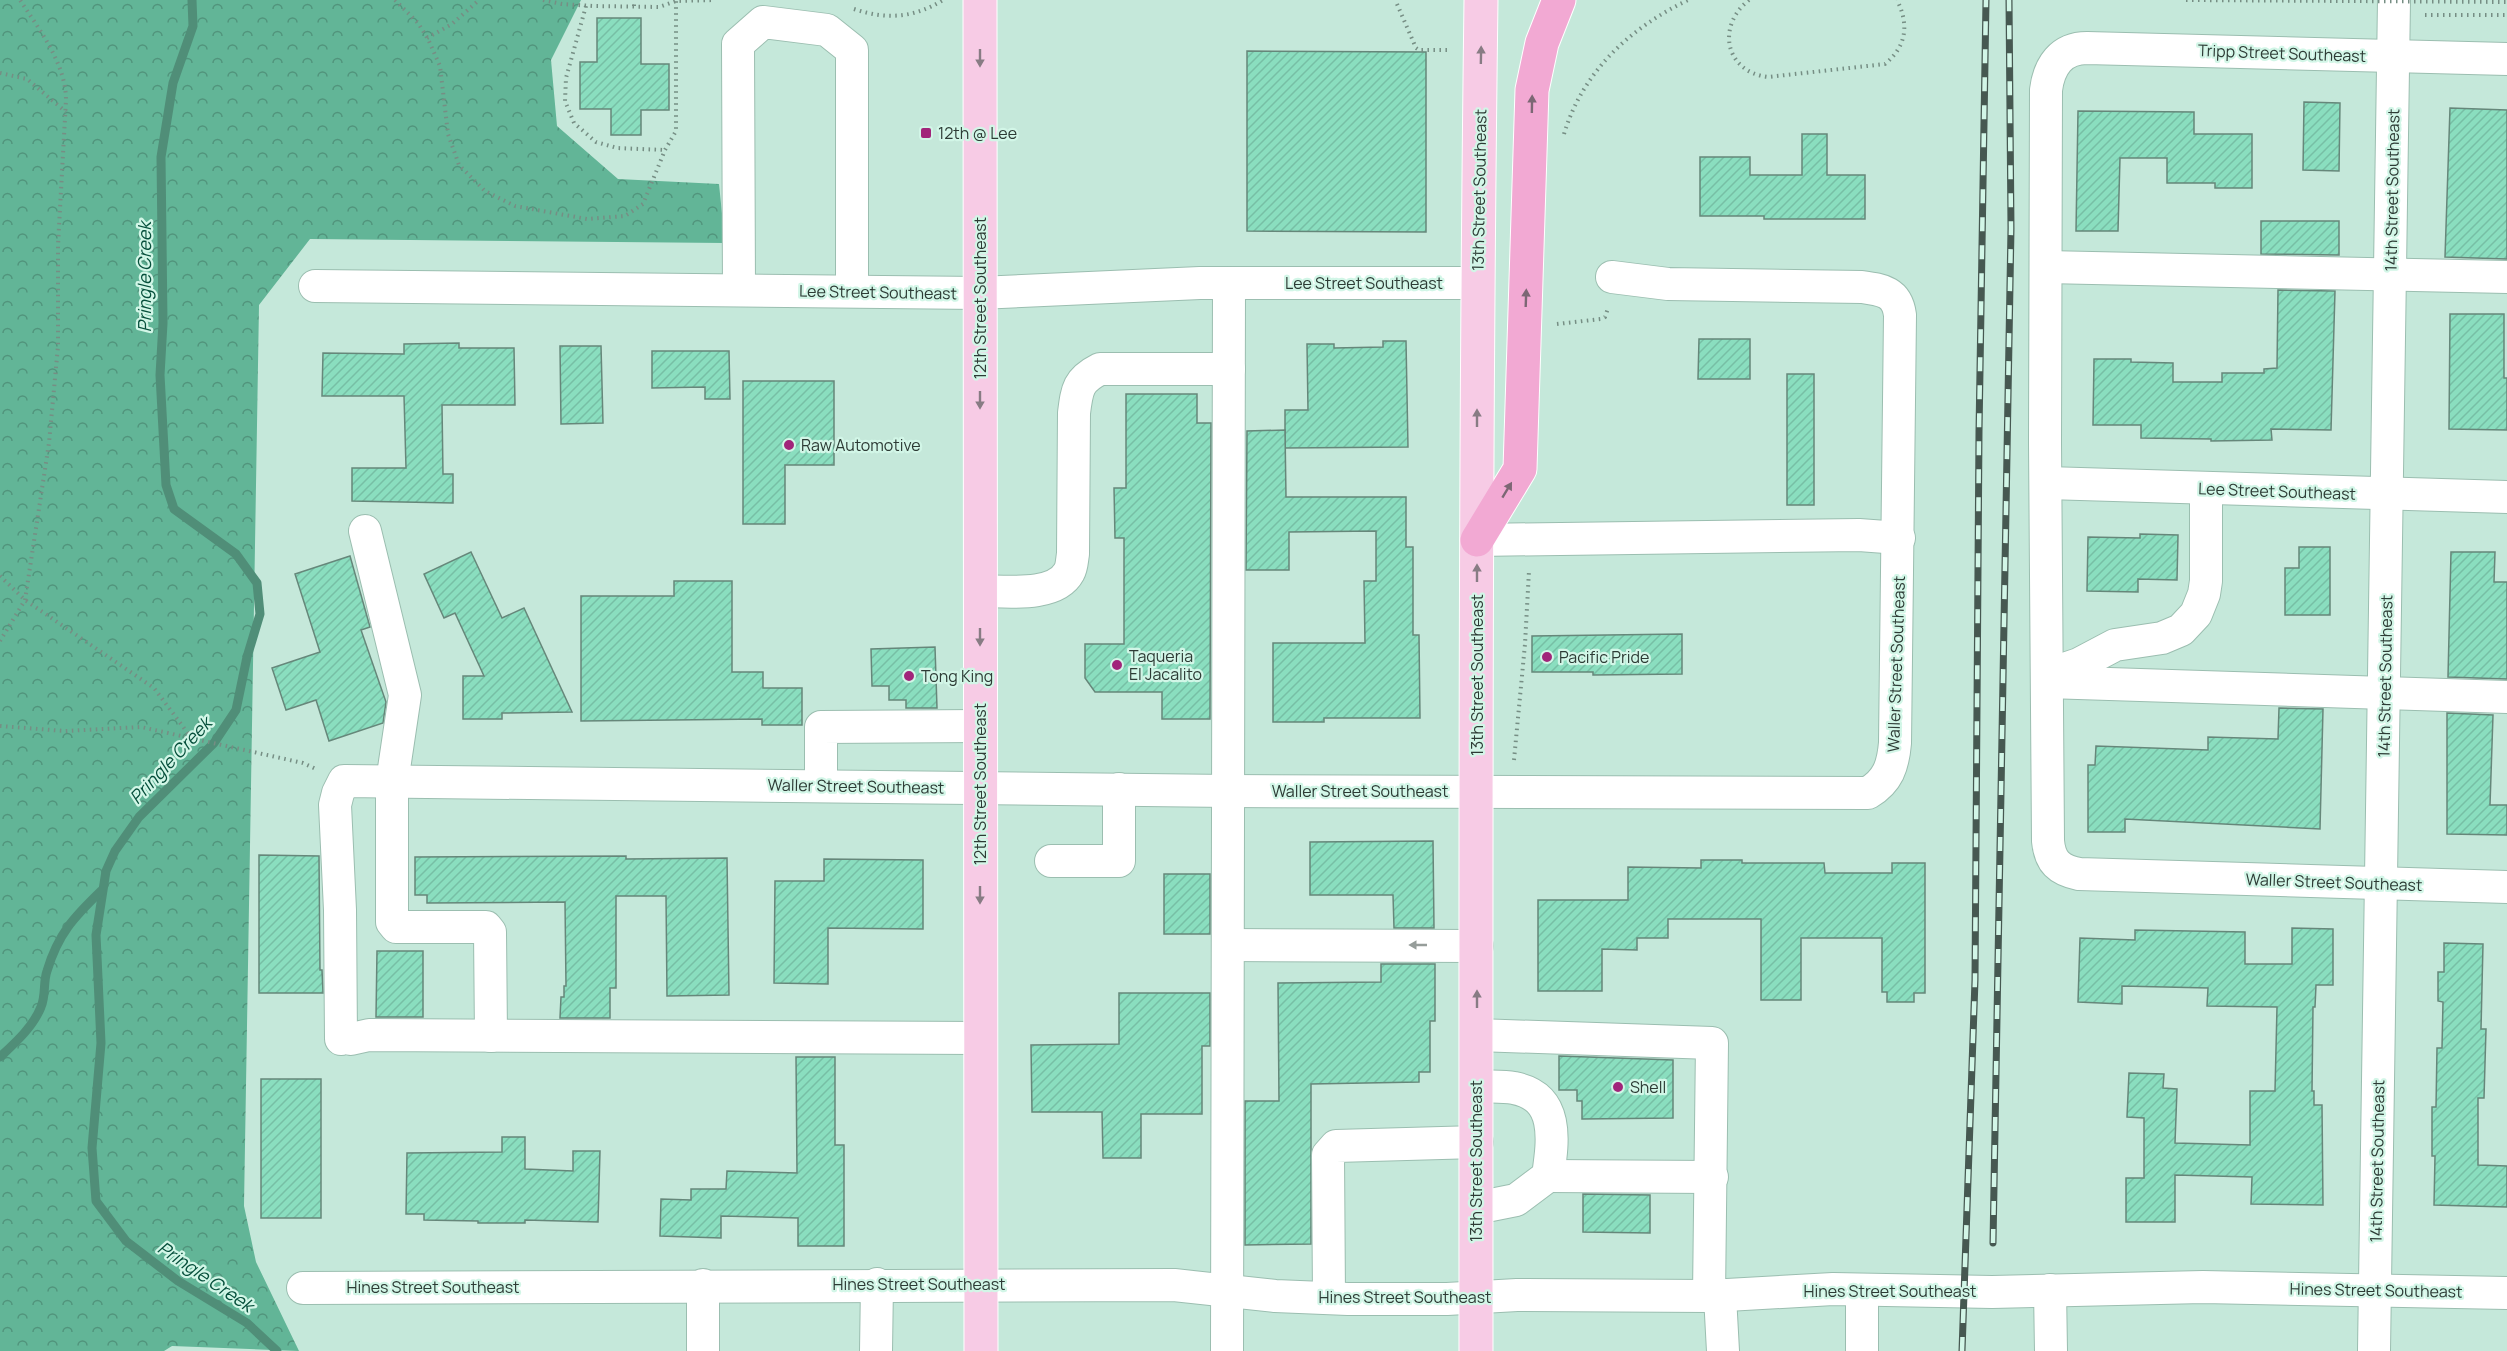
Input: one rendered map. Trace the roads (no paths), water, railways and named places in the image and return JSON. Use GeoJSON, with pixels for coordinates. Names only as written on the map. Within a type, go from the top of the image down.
{"type":"FeatureCollection","features":[{"type":"Feature","properties":{"kind":"highway"},"geometry":{"type":"LineString","coordinates":[[1477,540],[1520,469],[1532,90],[1542,43],[1559,0]]}},
{"type":"Feature","properties":{"kind":"main road","name":"12th Street Southeast"},"geometry":{"type":"LineString","coordinates":[[980,0],[981,1351]]}},
{"type":"Feature","properties":{"kind":"main road","name":"13th Street Southeast"},"geometry":{"type":"LineString","coordinates":[[1476,1351],[1477,540],[1481,0]]}},
{"type":"Feature","properties":{"kind":"street","name":"14th Street Southeast"},"geometry":{"type":"LineString","coordinates":[[2374,1351],[2394,7]]}},
{"type":"Feature","properties":{"kind":"street"},"geometry":{"type":"LineString","coordinates":[[740,290],[738,44],[763,22],[827,30],[852,50],[852,291]]}},
{"type":"Feature","properties":{"kind":"street","name":"Tripp Street Southeast"},"geometry":{"type":"LineString","coordinates":[[2046,267],[2046,90],[2048,79],[2059,57],[2077,48],[2507,59]]}},
{"type":"Feature","properties":{"kind":"street"},"geometry":{"type":"LineString","coordinates":[[2048,679],[2046,267],[2507,277]]}},
{"type":"Feature","properties":{"kind":"street","name":"Waller Street Southeast"},"geometry":{"type":"LineString","coordinates":[[491,1036],[369,1035],[346,1039],[335,806],[344,782],[1228,791],[1868,793],[1878,787],[1893,764],[1899,538],[1899,304],[1894,297],[1880,289],[1862,287],[1668,284],[1612,278]]}},
{"type":"Feature","properties":{"kind":"street","name":"Lee Street Southeast"},"geometry":{"type":"LineString","coordinates":[[315,286],[980,293],[1228,283],[1478,283]]}},
{"type":"Feature","properties":{"kind":"street"},"geometry":{"type":"LineString","coordinates":[[1227,1351],[1228,283]]}},
{"type":"Feature","properties":{"kind":"street"},"geometry":{"type":"LineString","coordinates":[[980,591],[1034,591],[1056,585],[1069,573],[1073,554],[1074,413],[1076,395],[1084,377],[1100,369],[1228,369]]}},
{"type":"Feature","properties":{"kind":"street","name":"Lee Street Southeast"},"geometry":{"type":"LineString","coordinates":[[2047,483],[2507,497]]}},
{"type":"Feature","properties":{"kind":"street"},"geometry":{"type":"LineString","coordinates":[[2048,679],[2115,645],[2162,638],[2181,630],[2196,614],[2204,594],[2206,581],[2206,488]]}},
{"type":"Feature","properties":{"kind":"street"},"geometry":{"type":"LineString","coordinates":[[365,531],[405,695],[392,782],[392,922],[396,927],[486,927],[490,932],[491,1036],[980,1038]]}},
{"type":"Feature","properties":{"kind":"street"},"geometry":{"type":"LineString","coordinates":[[1477,540],[1811,535],[1899,538]]}},
{"type":"Feature","properties":{"kind":"street"},"geometry":{"type":"LineString","coordinates":[[2048,679],[2507,697]]}},
{"type":"Feature","properties":{"kind":"street","name":"Waller Street Southeast"},"geometry":{"type":"LineString","coordinates":[[2048,679],[2049,853],[2056,865],[2065,871],[2079,874],[2507,887]]}},
{"type":"Feature","properties":{"kind":"street"},"geometry":{"type":"LineString","coordinates":[[820,786],[821,728],[980,726]]}},
{"type":"Feature","properties":{"kind":"street"},"geometry":{"type":"LineString","coordinates":[[1051,861],[1119,861],[1119,789]]}},
{"type":"Feature","properties":{"kind":"street"},"geometry":{"type":"LineString","coordinates":[[1228,945],[1477,946]]}},
{"type":"Feature","properties":{"kind":"street"},"geometry":{"type":"LineString","coordinates":[[1477,1035],[1712,1043],[1715,1296],[1723,1351]]}},
{"type":"Feature","properties":{"kind":"street"},"geometry":{"type":"LineString","coordinates":[[1477,1086],[1516,1088],[1539,1100],[1552,1124],[1548,1176]]}},
{"type":"Feature","properties":{"kind":"street"},"geometry":{"type":"LineString","coordinates":[[1329,1298],[1328,1155],[1336,1146],[1477,1142]]}},
{"type":"Feature","properties":{"kind":"street"},"geometry":{"type":"LineString","coordinates":[[1476,1208],[1516,1200],[1548,1176],[1712,1178]]}},
{"type":"Feature","properties":{"kind":"street"},"geometry":{"type":"LineString","coordinates":[[876,1351],[877,1284]]}},
{"type":"Feature","properties":{"kind":"street","name":"Hines Street Southeast"},"geometry":{"type":"LineString","coordinates":[[303,1288],[877,1284],[1174,1285],[1329,1298],[1517,1295],[1715,1296],[1808,1290],[1965,1292],[2203,1287],[2507,1293]]}},
{"type":"Feature","properties":{"kind":"street"},"geometry":{"type":"LineString","coordinates":[[703,1286],[703,1351]]}},
{"type":"Feature","properties":{"kind":"street"},"geometry":{"type":"LineString","coordinates":[[1862,1290],[1862,1351]]}},
{"type":"Feature","properties":{"kind":"street"},"geometry":{"type":"LineString","coordinates":[[2050,1290],[2051,1351]]}},
{"type":"Feature","properties":{"kind":"waterway","name":"Pringle Creek"},"geometry":{"type":"LineString","coordinates":[[192,0],[193,26],[173,83],[161,157],[163,323],[160,375],[166,485],[174,509],[236,554],[257,583],[260,614],[247,657],[236,710],[214,743],[139,817],[115,851],[106,871],[96,935],[101,1043],[92,1148],[96,1201],[126,1241],[178,1281],[247,1323],[277,1351]]}},
{"type":"Feature","properties":{"kind":"waterway"},"geometry":{"type":"LineString","coordinates":[[0,1057],[23,1034],[38,1014],[43,1003],[47,971],[56,947],[75,918],[101,891]]}},
{"type":"Feature","properties":{"kind":"railway"},"geometry":{"type":"LineString","coordinates":[[1962,1351],[1975,980],[1979,432],[1986,0]]}},
{"type":"Feature","properties":{"kind":"railway"},"geometry":{"type":"LineString","coordinates":[[1993,1243],[2011,228],[2009,0]]}},
{"type":"Feature","properties":{"kind":"place","name":"12th @ Lee"},"geometry":{"type":"Point","coordinates":[926,133]}},
{"type":"Feature","properties":{"kind":"place","name":"Raw Automotive"},"geometry":{"type":"Point","coordinates":[789,445]}},
{"type":"Feature","properties":{"kind":"place","name":"Pacific Pride"},"geometry":{"type":"Point","coordinates":[1547,657]}},
{"type":"Feature","properties":{"kind":"place","name":"Taqueria El Jacalito"},"geometry":{"type":"Point","coordinates":[1117,665]}},
{"type":"Feature","properties":{"kind":"place","name":"Tong King"},"geometry":{"type":"Point","coordinates":[909,676]}},
{"type":"Feature","properties":{"kind":"place","name":"Shell"},"geometry":{"type":"Point","coordinates":[1618,1087]}}]}
